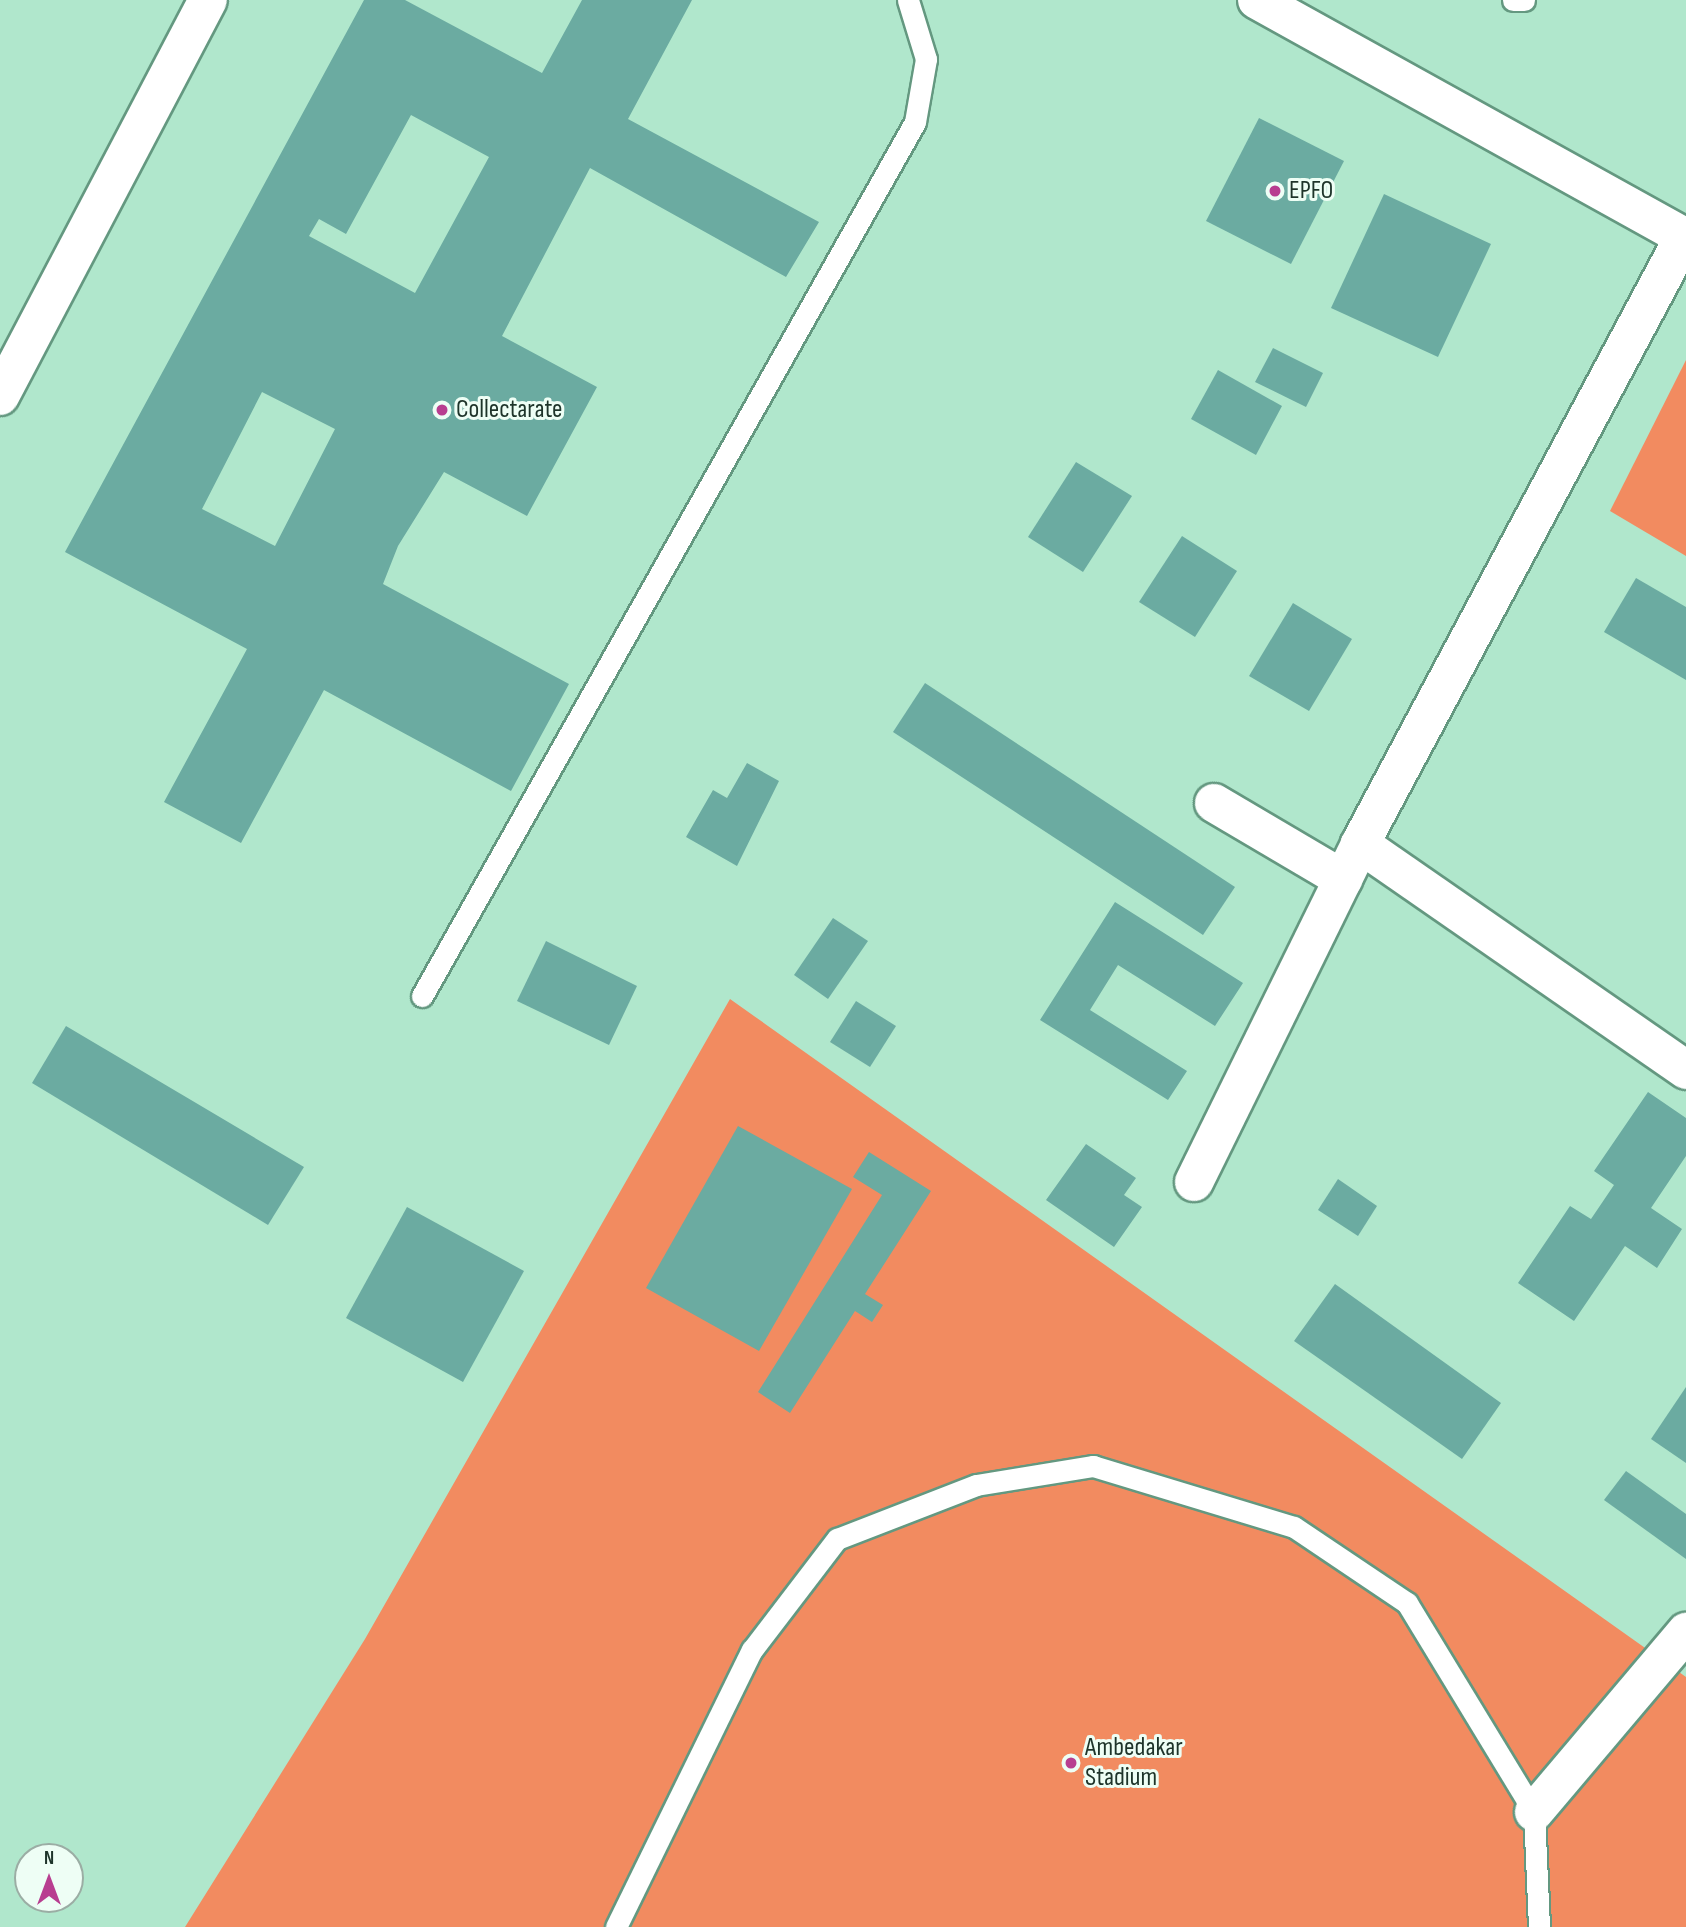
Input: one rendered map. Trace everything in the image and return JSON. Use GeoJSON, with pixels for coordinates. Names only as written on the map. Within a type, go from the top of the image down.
{"type":"FeatureCollection","features":[{"type":"Feature","properties":{"kind":"street"},"geometry":{"type":"LineString","coordinates":[[0,396],[208,0]]}},
{"type":"Feature","properties":{"kind":"street"},"geometry":{"type":"LineString","coordinates":[[1194,1182],[1360,844],[1685,237],[1257,0]]}},
{"type":"Feature","properties":{"kind":"street"},"geometry":{"type":"LineString","coordinates":[[1214,803],[1343,879]]}},
{"type":"Feature","properties":{"kind":"street"},"geometry":{"type":"LineString","coordinates":[[1360,844],[1686,1070]]}},
{"type":"Feature","properties":{"kind":"street"},"geometry":{"type":"LineString","coordinates":[[1534,1812],[1686,1632]]}},
{"type":"Feature","properties":{"kind":"lane"},"geometry":{"type":"LineString","coordinates":[[422,996],[915,122],[926,59],[908,0]]}},
{"type":"Feature","properties":{"kind":"lane"},"geometry":{"type":"LineString","coordinates":[[1513,0],[1524,0]]}},
{"type":"Feature","properties":{"kind":"lane"},"geometry":{"type":"LineString","coordinates":[[616,1927],[752,1650],[837,1539],[976,1485],[1093,1466],[1294,1527],[1407,1603],[1534,1812],[1539,1927]]}},
{"type":"Feature","properties":{"kind":"shaded area"},"geometry":{"type":"Polygon","coordinates":[[[1686,360],[1686,556],[1610,511],[1686,360]]]}},
{"type":"Feature","properties":{"kind":"shaded area"},"geometry":{"type":"Polygon","coordinates":[[[730,999],[1686,1677],[1686,1927],[185,1927],[365,1639],[730,999]]]}},
{"type":"Feature","properties":{"kind":"building","name":"Collectarate"},"geometry":{"type":"Polygon","coordinates":[[[364,0],[405,0],[542,73],[582,0],[692,0],[628,119],[819,222],[786,277],[590,168],[502,336],[597,387],[527,516],[444,472],[398,546],[383,584],[569,684],[511,791],[324,690],[241,843],[164,802],[247,649],[65,552],[364,0]],[[411,115],[346,234],[319,219],[309,236],[415,293],[489,157],[411,115]],[[262,392],[202,509],[275,546],[335,429],[262,392]]]}},
{"type":"Feature","properties":{"kind":"building","name":"EPFO"},"geometry":{"type":"Polygon","coordinates":[[[1259,118],[1344,161],[1291,264],[1206,221],[1259,118]]]}},
{"type":"Feature","properties":{"kind":"building"},"geometry":{"type":"Polygon","coordinates":[[[1384,194],[1491,244],[1438,357],[1331,308],[1384,194]]]}},
{"type":"Feature","properties":{"kind":"building"},"geometry":{"type":"Polygon","coordinates":[[[1273,348],[1323,373],[1306,407],[1255,382],[1273,348]]]}},
{"type":"Feature","properties":{"kind":"building"},"geometry":{"type":"Polygon","coordinates":[[[1218,370],[1282,406],[1256,455],[1191,419],[1218,370]]]}},
{"type":"Feature","properties":{"kind":"building"},"geometry":{"type":"Polygon","coordinates":[[[1076,462],[1132,496],[1083,572],[1028,537],[1076,462]]]}},
{"type":"Feature","properties":{"kind":"building"},"geometry":{"type":"Polygon","coordinates":[[[1182,536],[1237,571],[1195,637],[1139,602],[1182,536]]]}},
{"type":"Feature","properties":{"kind":"building"},"geometry":{"type":"Polygon","coordinates":[[[1636,578],[1686,607],[1686,680],[1604,632],[1636,578]]]}},
{"type":"Feature","properties":{"kind":"building"},"geometry":{"type":"Polygon","coordinates":[[[1293,603],[1352,639],[1309,711],[1249,676],[1293,603]]]}},
{"type":"Feature","properties":{"kind":"building"},"geometry":{"type":"Polygon","coordinates":[[[925,683],[1235,887],[1203,935],[893,732],[925,683]]]}},
{"type":"Feature","properties":{"kind":"building"},"geometry":{"type":"Polygon","coordinates":[[[747,763],[779,781],[737,866],[686,837],[713,790],[727,798],[747,763]]]}},
{"type":"Feature","properties":{"kind":"building"},"geometry":{"type":"Polygon","coordinates":[[[1115,902],[1243,983],[1215,1026],[1118,965],[1090,1010],[1187,1071],[1168,1100],[1040,1020],[1115,902]]]}},
{"type":"Feature","properties":{"kind":"building"},"geometry":{"type":"Polygon","coordinates":[[[833,918],[868,941],[828,999],[794,975],[833,918]]]}},
{"type":"Feature","properties":{"kind":"building"},"geometry":{"type":"Polygon","coordinates":[[[546,941],[637,986],[609,1045],[517,1001],[546,941]]]}},
{"type":"Feature","properties":{"kind":"building"},"geometry":{"type":"Polygon","coordinates":[[[856,1001],[896,1026],[870,1067],[830,1042],[856,1001]]]}},
{"type":"Feature","properties":{"kind":"building"},"geometry":{"type":"Polygon","coordinates":[[[66,1026],[304,1167],[268,1225],[32,1083],[66,1026]]]}},
{"type":"Feature","properties":{"kind":"building"},"geometry":{"type":"Polygon","coordinates":[[[1648,1092],[1686,1118],[1686,1156],[1651,1208],[1682,1229],[1657,1268],[1625,1246],[1574,1321],[1518,1283],[1570,1206],[1591,1219],[1614,1185],[1594,1171],[1648,1092]]]}},
{"type":"Feature","properties":{"kind":"building"},"geometry":{"type":"Polygon","coordinates":[[[738,1126],[852,1189],[759,1351],[646,1288],[738,1126]]]}},
{"type":"Feature","properties":{"kind":"building"},"geometry":{"type":"Polygon","coordinates":[[[1086,1144],[1136,1178],[1124,1195],[1142,1207],[1114,1247],[1046,1200],[1086,1144]]]}},
{"type":"Feature","properties":{"kind":"building"},"geometry":{"type":"Polygon","coordinates":[[[869,1152],[931,1191],[865,1294],[883,1305],[872,1322],[855,1311],[790,1413],[758,1392],[882,1195],[853,1177],[869,1152]]]}},
{"type":"Feature","properties":{"kind":"building"},"geometry":{"type":"Polygon","coordinates":[[[1338,1179],[1377,1206],[1358,1236],[1318,1210],[1338,1179]]]}},
{"type":"Feature","properties":{"kind":"building"},"geometry":{"type":"Polygon","coordinates":[[[407,1207],[524,1271],[463,1382],[346,1318],[407,1207]]]}},
{"type":"Feature","properties":{"kind":"building"},"geometry":{"type":"Polygon","coordinates":[[[1335,1284],[1501,1403],[1462,1459],[1294,1341],[1335,1284]]]}},
{"type":"Feature","properties":{"kind":"building"},"geometry":{"type":"Polygon","coordinates":[[[1686,1387],[1686,1463],[1651,1439],[1686,1387]]]}},
{"type":"Feature","properties":{"kind":"building"},"geometry":{"type":"Polygon","coordinates":[[[1626,1471],[1686,1514],[1686,1559],[1604,1500],[1626,1471]]]}},
{"type":"Feature","properties":{"kind":"place","name":"EPFO"},"geometry":{"type":"Point","coordinates":[1275,191]}},
{"type":"Feature","properties":{"kind":"place","name":"Collectarate"},"geometry":{"type":"Point","coordinates":[442,410]}},
{"type":"Feature","properties":{"kind":"place","name":"Ambedakar Stadium"},"geometry":{"type":"Point","coordinates":[1071,1763]}}]}
